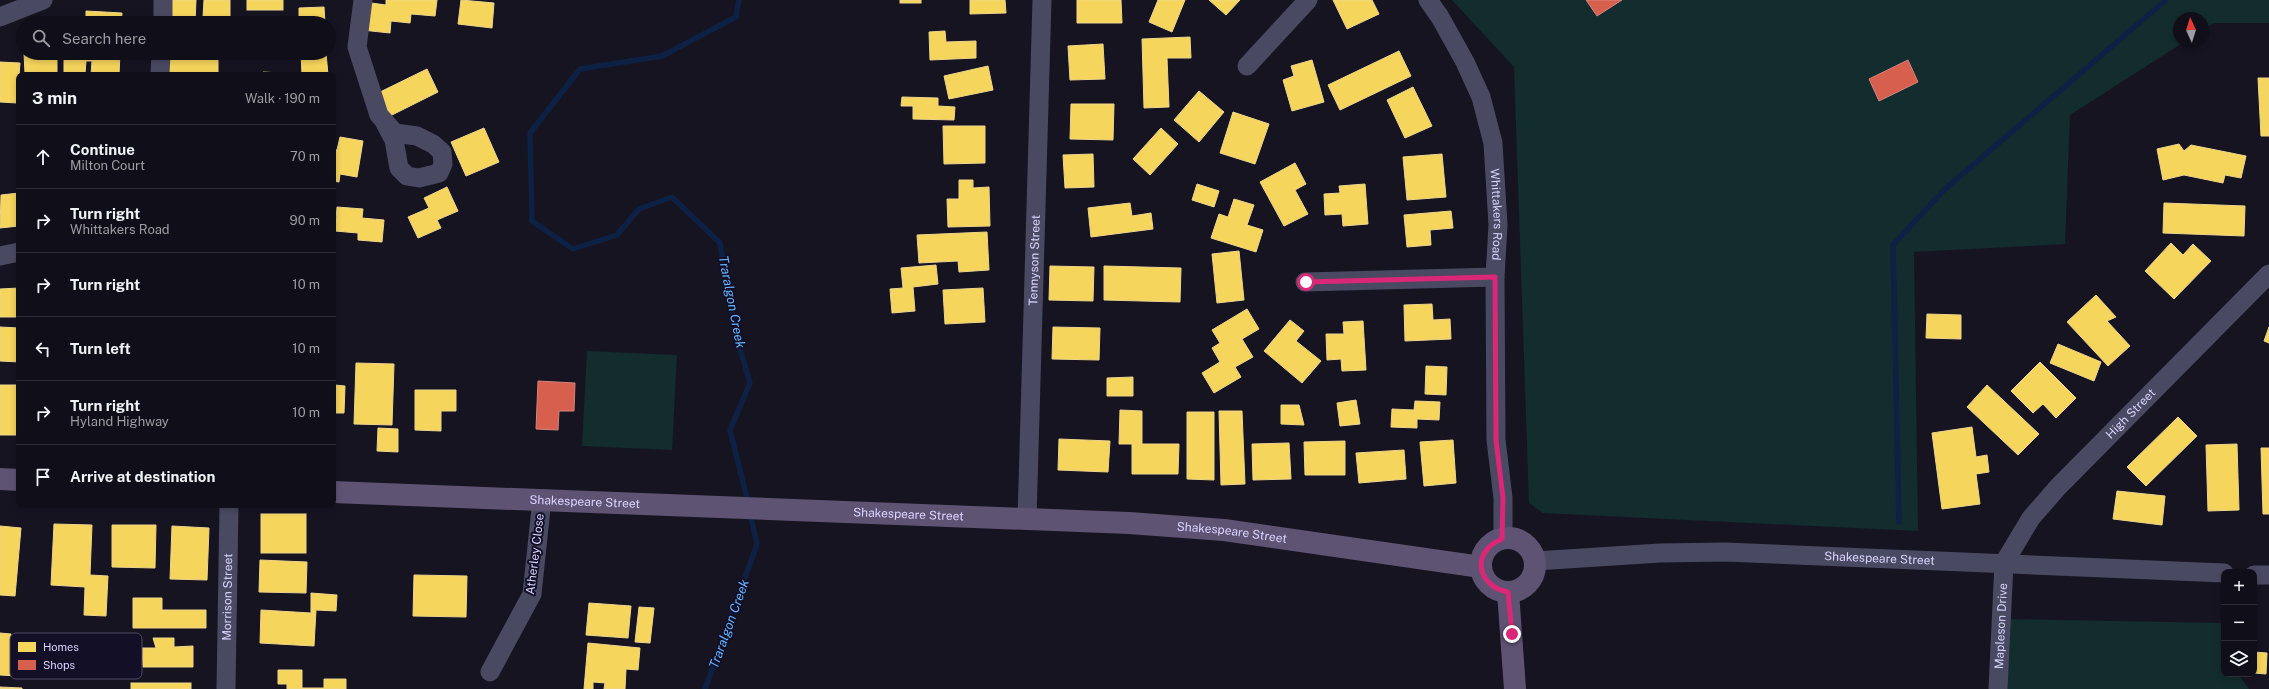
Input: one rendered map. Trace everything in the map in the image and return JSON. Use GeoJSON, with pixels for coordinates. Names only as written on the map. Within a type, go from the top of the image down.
{"type":"FeatureCollection","features":[{"type":"Feature","properties":{"kind":"main road"},"geometry":{"type":"LineString","coordinates":[[0,479],[16,480]]}},
{"type":"Feature","properties":{"kind":"main road","name":"Shakespeare Street"},"geometry":{"type":"LineString","coordinates":[[336,492],[1129,523],[1224,530],[1481,567]]}},
{"type":"Feature","properties":{"kind":"main road"},"geometry":{"type":"LineString","coordinates":[[1502,539],[1520,541],[1532,553],[1535,561],[1535,570],[1527,585],[1515,592],[1498,590],[1489,585],[1483,576],[1481,567],[1482,557],[1494,542],[1502,539]]}},
{"type":"Feature","properties":{"kind":"main road"},"geometry":{"type":"LineString","coordinates":[[1508,592],[1515,689]]}},
{"type":"Feature","properties":{"kind":"street"},"geometry":{"type":"LineString","coordinates":[[0,17],[43,0]]}},
{"type":"Feature","properties":{"kind":"street"},"geometry":{"type":"LineString","coordinates":[[163,0],[163,16]]}},
{"type":"Feature","properties":{"kind":"street"},"geometry":{"type":"LineString","coordinates":[[363,0],[357,47],[379,115],[385,123]]}},
{"type":"Feature","properties":{"kind":"street","name":"Tennyson Street"},"geometry":{"type":"LineString","coordinates":[[1027,520],[1042,0]]}},
{"type":"Feature","properties":{"kind":"street"},"geometry":{"type":"LineString","coordinates":[[1247,66],[1308,0]]}},
{"type":"Feature","properties":{"kind":"street","name":"Whittakers Road"},"geometry":{"type":"LineString","coordinates":[[1428,0],[1458,49],[1481,97],[1493,143],[1498,225],[1495,277],[1496,440],[1503,498],[1502,539]]}},
{"type":"Feature","properties":{"kind":"street"},"geometry":{"type":"LineString","coordinates":[[160,72],[161,60]]}},
{"type":"Feature","properties":{"kind":"street"},"geometry":{"type":"LineString","coordinates":[[0,256],[16,253]]}},
{"type":"Feature","properties":{"kind":"street","name":"High Street"},"geometry":{"type":"LineString","coordinates":[[2004,563],[2031,518],[2058,487],[2269,274]]}},
{"type":"Feature","properties":{"kind":"street"},"geometry":{"type":"LineString","coordinates":[[1306,282],[1495,277]]}},
{"type":"Feature","properties":{"kind":"street","name":"Atherley Close"},"geometry":{"type":"LineString","coordinates":[[490,672],[532,594],[542,499]]}},
{"type":"Feature","properties":{"kind":"street","name":"Morrison Street"},"geometry":{"type":"LineString","coordinates":[[226,689],[229,508]]}},
{"type":"Feature","properties":{"kind":"street","name":"Shakespeare Street"},"geometry":{"type":"LineString","coordinates":[[1535,561],[1660,553],[1726,552],[2221,573]]}},
{"type":"Feature","properties":{"kind":"street","name":"Mapleson Drive"},"geometry":{"type":"LineString","coordinates":[[1998,689],[2004,563]]}},
{"type":"Feature","properties":{"kind":"street"},"geometry":{"type":"LineString","coordinates":[[2257,574],[2269,575]]}},
{"type":"Feature","properties":{"kind":"green space"},"geometry":{"type":"Polygon","coordinates":[[[1452,0],[2269,0],[2269,23],[2214,23],[2209,26],[2209,12],[2173,12],[2173,48],[2175,48],[2070,115],[2065,244],[1914,252],[1918,531],[1543,513],[1529,503],[1514,67],[1452,0]]]}},
{"type":"Feature","properties":{"kind":"green space"},"geometry":{"type":"Polygon","coordinates":[[[587,351],[677,355],[672,450],[582,446],[587,351]]]}},
{"type":"Feature","properties":{"kind":"green space"},"geometry":{"type":"Polygon","coordinates":[[[2002,619],[2221,623],[2221,677],[2240,677],[2249,689],[1998,689],[2002,619]]]}},
{"type":"Feature","properties":{"kind":"building: Homes"},"geometry":{"type":"Polygon","coordinates":[[[170,0],[196,0],[195,16],[169,16],[170,0]]]}},
{"type":"Feature","properties":{"kind":"building: Homes"},"geometry":{"type":"Polygon","coordinates":[[[204,0],[230,0],[230,16],[203,16],[204,0]]]}},
{"type":"Feature","properties":{"kind":"building: Homes"},"geometry":{"type":"Polygon","coordinates":[[[247,0],[283,0],[283,10],[247,10],[247,0]]]}},
{"type":"Feature","properties":{"kind":"building: Homes"},"geometry":{"type":"Polygon","coordinates":[[[386,0],[437,0],[435,16],[411,14],[410,23],[391,21],[390,33],[362,30],[364,2],[386,5],[386,0]]]}},
{"type":"Feature","properties":{"kind":"building: Homes"},"geometry":{"type":"Polygon","coordinates":[[[461,0],[494,3],[492,28],[458,24],[461,0]]]}},
{"type":"Feature","properties":{"kind":"building: Homes"},"geometry":{"type":"Polygon","coordinates":[[[900,0],[921,0],[921,3],[900,3],[900,0]]]}},
{"type":"Feature","properties":{"kind":"building: Homes"},"geometry":{"type":"Polygon","coordinates":[[[970,0],[1005,0],[1006,13],[970,14],[970,0]]]}},
{"type":"Feature","properties":{"kind":"building: Homes"},"geometry":{"type":"Polygon","coordinates":[[[1077,0],[1121,0],[1122,23],[1077,23],[1077,0]]]}},
{"type":"Feature","properties":{"kind":"building: Homes"},"geometry":{"type":"Polygon","coordinates":[[[1158,0],[1185,0],[1172,32],[1149,22],[1158,0]]]}},
{"type":"Feature","properties":{"kind":"building: Homes"},"geometry":{"type":"Polygon","coordinates":[[[1209,0],[1240,0],[1226,15],[1209,0]]]}},
{"type":"Feature","properties":{"kind":"building: Homes"},"geometry":{"type":"Polygon","coordinates":[[[1333,0],[1372,0],[1379,14],[1347,29],[1333,0]]]}},
{"type":"Feature","properties":{"kind":"building: Homes"},"geometry":{"type":"Polygon","coordinates":[[[324,7],[325,16],[299,16],[299,8],[324,7]]]}},
{"type":"Feature","properties":{"kind":"building: Homes"},"geometry":{"type":"Polygon","coordinates":[[[86,11],[122,13],[122,16],[86,16],[86,11]]]}},
{"type":"Feature","properties":{"kind":"building: Homes"},"geometry":{"type":"Polygon","coordinates":[[[945,31],[946,42],[976,41],[976,58],[930,60],[929,32],[945,31]]]}},
{"type":"Feature","properties":{"kind":"building: Homes"},"geometry":{"type":"Polygon","coordinates":[[[1190,37],[1191,58],[1167,58],[1169,107],[1144,108],[1142,39],[1190,37]]]}},
{"type":"Feature","properties":{"kind":"building: Homes"},"geometry":{"type":"Polygon","coordinates":[[[1103,44],[1105,79],[1070,80],[1068,46],[1103,44]]]}},
{"type":"Feature","properties":{"kind":"building: Homes"},"geometry":{"type":"Polygon","coordinates":[[[1399,51],[1411,76],[1340,110],[1328,85],[1399,51]]]}},
{"type":"Feature","properties":{"kind":"building: Homes"},"geometry":{"type":"Polygon","coordinates":[[[24,60],[57,60],[57,72],[25,72],[24,60]]]}},
{"type":"Feature","properties":{"kind":"building: Homes"},"geometry":{"type":"Polygon","coordinates":[[[64,60],[120,60],[119,72],[91,72],[92,61],[86,61],[85,72],[64,72],[64,60]]]}},
{"type":"Feature","properties":{"kind":"building: Homes"},"geometry":{"type":"Polygon","coordinates":[[[165,60],[218,60],[218,72],[165,72],[165,60]]]}},
{"type":"Feature","properties":{"kind":"building: Homes"},"geometry":{"type":"Polygon","coordinates":[[[301,60],[327,60],[328,72],[302,72],[301,60]]]}},
{"type":"Feature","properties":{"kind":"building: Homes"},"geometry":{"type":"Polygon","coordinates":[[[1312,60],[1324,102],[1292,111],[1283,80],[1294,76],[1291,66],[1312,60]]]}},
{"type":"Feature","properties":{"kind":"building: Homes"},"geometry":{"type":"Polygon","coordinates":[[[0,62],[20,63],[19,72],[16,72],[16,103],[0,102],[0,62]]]}},
{"type":"Feature","properties":{"kind":"building: Homes"},"geometry":{"type":"Polygon","coordinates":[[[988,66],[993,90],[949,99],[944,76],[988,66]]]}},
{"type":"Feature","properties":{"kind":"building: Homes"},"geometry":{"type":"Polygon","coordinates":[[[427,69],[438,92],[390,116],[378,93],[427,69]]]}},
{"type":"Feature","properties":{"kind":"building: Homes"},"geometry":{"type":"Polygon","coordinates":[[[2258,78],[2269,78],[2269,136],[2261,136],[2258,78]]]}},
{"type":"Feature","properties":{"kind":"building: Homes"},"geometry":{"type":"Polygon","coordinates":[[[1413,87],[1432,126],[1405,138],[1387,100],[1413,87]]]}},
{"type":"Feature","properties":{"kind":"building: Homes"},"geometry":{"type":"Polygon","coordinates":[[[1199,91],[1224,112],[1199,142],[1174,120],[1199,91]]]}},
{"type":"Feature","properties":{"kind":"building: Homes"},"geometry":{"type":"Polygon","coordinates":[[[902,97],[938,98],[938,106],[955,107],[954,120],[913,119],[913,106],[901,106],[902,97]]]}},
{"type":"Feature","properties":{"kind":"building: Homes"},"geometry":{"type":"Polygon","coordinates":[[[1071,104],[1114,104],[1113,140],[1070,139],[1071,104]]]}},
{"type":"Feature","properties":{"kind":"building: Homes"},"geometry":{"type":"Polygon","coordinates":[[[1233,112],[1269,124],[1255,164],[1220,153],[1233,112]]]}},
{"type":"Feature","properties":{"kind":"building: Homes"},"geometry":{"type":"Polygon","coordinates":[[[943,126],[985,126],[985,163],[944,164],[943,126]]]}},
{"type":"Feature","properties":{"kind":"building: Homes"},"geometry":{"type":"Polygon","coordinates":[[[484,128],[499,162],[466,176],[451,142],[484,128]]]}},
{"type":"Feature","properties":{"kind":"building: Homes"},"geometry":{"type":"Polygon","coordinates":[[[1161,128],[1178,144],[1150,175],[1133,159],[1161,128]]]}},
{"type":"Feature","properties":{"kind":"building: Homes"},"geometry":{"type":"Polygon","coordinates":[[[340,137],[363,141],[357,177],[340,174],[339,182],[336,182],[337,150],[340,137]]]}},
{"type":"Feature","properties":{"kind":"building: Homes"},"geometry":{"type":"Polygon","coordinates":[[[2179,144],[2184,151],[2191,145],[2246,156],[2241,178],[2225,175],[2223,183],[2184,175],[2163,180],[2157,149],[2179,144]]]}},
{"type":"Feature","properties":{"kind":"building: Homes"},"geometry":{"type":"Polygon","coordinates":[[[1093,154],[1094,187],[1065,188],[1063,155],[1093,154]]]}},
{"type":"Feature","properties":{"kind":"building: Homes"},"geometry":{"type":"Polygon","coordinates":[[[1442,154],[1446,197],[1407,200],[1403,157],[1442,154]]]}},
{"type":"Feature","properties":{"kind":"building: Homes"},"geometry":{"type":"Polygon","coordinates":[[[1295,163],[1306,184],[1295,190],[1308,214],[1284,226],[1260,182],[1295,163]]]}},
{"type":"Feature","properties":{"kind":"building: Homes"},"geometry":{"type":"Polygon","coordinates":[[[959,180],[973,180],[973,188],[989,187],[990,226],[948,227],[947,199],[959,199],[959,180]]]}},
{"type":"Feature","properties":{"kind":"building: Homes"},"geometry":{"type":"Polygon","coordinates":[[[1197,184],[1219,191],[1214,207],[1192,200],[1197,184]]]}},
{"type":"Feature","properties":{"kind":"building: Homes"},"geometry":{"type":"Polygon","coordinates":[[[1365,184],[1368,224],[1343,226],[1342,214],[1325,215],[1324,194],[1340,193],[1339,186],[1365,184]]]}},
{"type":"Feature","properties":{"kind":"building: Homes"},"geometry":{"type":"Polygon","coordinates":[[[447,187],[458,211],[437,220],[441,228],[418,238],[408,217],[429,208],[424,198],[447,187]]]}},
{"type":"Feature","properties":{"kind":"building: Homes"},"geometry":{"type":"Polygon","coordinates":[[[16,193],[16,226],[0,228],[1,195],[16,193]]]}},
{"type":"Feature","properties":{"kind":"building: Homes"},"geometry":{"type":"Polygon","coordinates":[[[1234,199],[1254,205],[1247,225],[1263,230],[1256,252],[1211,238],[1219,214],[1228,217],[1234,199]]]}},
{"type":"Feature","properties":{"kind":"building: Homes"},"geometry":{"type":"Polygon","coordinates":[[[1130,203],[1132,216],[1151,213],[1153,229],[1091,237],[1088,208],[1130,203]]]}},
{"type":"Feature","properties":{"kind":"building: Homes"},"geometry":{"type":"Polygon","coordinates":[[[2164,203],[2245,206],[2244,236],[2163,233],[2164,203]]]}},
{"type":"Feature","properties":{"kind":"building: Homes"},"geometry":{"type":"Polygon","coordinates":[[[337,207],[363,209],[362,218],[384,220],[382,242],[358,240],[358,233],[336,231],[337,207]]]}},
{"type":"Feature","properties":{"kind":"building: Homes"},"geometry":{"type":"Polygon","coordinates":[[[1451,211],[1453,228],[1430,230],[1431,245],[1407,247],[1404,215],[1451,211]]]}},
{"type":"Feature","properties":{"kind":"building: Homes"},"geometry":{"type":"Polygon","coordinates":[[[987,232],[989,270],[959,272],[958,261],[919,263],[917,235],[987,232]]]}},
{"type":"Feature","properties":{"kind":"building: Homes"},"geometry":{"type":"Polygon","coordinates":[[[2171,243],[2183,255],[2193,244],[2211,261],[2174,299],[2145,271],[2171,243]]]}},
{"type":"Feature","properties":{"kind":"building: Homes"},"geometry":{"type":"Polygon","coordinates":[[[1239,251],[1244,300],[1217,303],[1212,254],[1239,251]]]}},
{"type":"Feature","properties":{"kind":"building: Homes"},"geometry":{"type":"Polygon","coordinates":[[[936,265],[938,284],[913,287],[915,311],[892,313],[890,289],[903,288],[901,268],[936,265]]]}},
{"type":"Feature","properties":{"kind":"building: Homes"},"geometry":{"type":"Polygon","coordinates":[[[1050,266],[1094,267],[1093,301],[1049,300],[1050,266]]]}},
{"type":"Feature","properties":{"kind":"building: Homes"},"geometry":{"type":"Polygon","coordinates":[[[1104,266],[1181,268],[1180,302],[1104,300],[1104,266]]]}},
{"type":"Feature","properties":{"kind":"building: Homes"},"geometry":{"type":"Polygon","coordinates":[[[16,288],[16,317],[0,317],[0,289],[16,288]]]}},
{"type":"Feature","properties":{"kind":"building: Homes"},"geometry":{"type":"Polygon","coordinates":[[[983,288],[985,322],[945,324],[943,290],[983,288]]]}},
{"type":"Feature","properties":{"kind":"building: Homes"},"geometry":{"type":"Polygon","coordinates":[[[2096,295],[2116,317],[2107,321],[2130,346],[2108,366],[2067,322],[2096,295]]]}},
{"type":"Feature","properties":{"kind":"building: Homes"},"geometry":{"type":"Polygon","coordinates":[[[1432,304],[1433,320],[1450,319],[1451,339],[1405,341],[1404,305],[1432,304]]]}},
{"type":"Feature","properties":{"kind":"building: Homes"},"geometry":{"type":"Polygon","coordinates":[[[1247,309],[1259,329],[1242,339],[1253,357],[1235,367],[1241,377],[1214,393],[1202,373],[1220,362],[1212,348],[1220,343],[1212,330],[1247,309]]]}},
{"type":"Feature","properties":{"kind":"building: Homes"},"geometry":{"type":"Polygon","coordinates":[[[1927,314],[1961,315],[1961,339],[1926,338],[1927,314]]]}},
{"type":"Feature","properties":{"kind":"building: Homes"},"geometry":{"type":"Polygon","coordinates":[[[1290,320],[1304,331],[1296,341],[1321,361],[1302,383],[1264,351],[1290,320]]]}},
{"type":"Feature","properties":{"kind":"building: Homes"},"geometry":{"type":"Polygon","coordinates":[[[1363,321],[1366,370],[1342,371],[1341,359],[1327,360],[1326,334],[1344,334],[1343,322],[1363,321]]]}},
{"type":"Feature","properties":{"kind":"building: Homes"},"geometry":{"type":"Polygon","coordinates":[[[0,327],[16,328],[16,362],[0,361],[0,327]]]}},
{"type":"Feature","properties":{"kind":"building: Homes"},"geometry":{"type":"Polygon","coordinates":[[[1053,327],[1100,328],[1099,360],[1052,359],[1053,327]]]}},
{"type":"Feature","properties":{"kind":"building: Homes"},"geometry":{"type":"Polygon","coordinates":[[[2269,327],[2269,343],[2264,341],[2269,327]]]}},
{"type":"Feature","properties":{"kind":"building: Homes"},"geometry":{"type":"Polygon","coordinates":[[[2058,344],[2101,362],[2094,381],[2050,363],[2058,344]]]}},
{"type":"Feature","properties":{"kind":"building: Homes"},"geometry":{"type":"Polygon","coordinates":[[[2040,362],[2076,398],[2056,418],[2043,404],[2033,413],[2011,391],[2040,362]]]}},
{"type":"Feature","properties":{"kind":"building: Homes"},"geometry":{"type":"Polygon","coordinates":[[[356,363],[394,364],[392,425],[354,424],[356,363]]]}},
{"type":"Feature","properties":{"kind":"building: Homes"},"geometry":{"type":"Polygon","coordinates":[[[1426,366],[1447,367],[1446,395],[1425,394],[1426,366]]]}},
{"type":"Feature","properties":{"kind":"building: Homes"},"geometry":{"type":"Polygon","coordinates":[[[1133,377],[1133,396],[1107,396],[1107,378],[1133,377]]]}},
{"type":"Feature","properties":{"kind":"building: Homes"},"geometry":{"type":"Polygon","coordinates":[[[0,385],[16,385],[16,435],[0,435],[0,385]]]}},
{"type":"Feature","properties":{"kind":"building: Homes"},"geometry":{"type":"Polygon","coordinates":[[[336,385],[345,386],[344,413],[336,413],[336,385]]]}},
{"type":"Feature","properties":{"kind":"building: Homes"},"geometry":{"type":"Polygon","coordinates":[[[1987,385],[2039,434],[2018,455],[1967,407],[1987,385]]]}},
{"type":"Feature","properties":{"kind":"building: Homes"},"geometry":{"type":"Polygon","coordinates":[[[415,390],[456,390],[456,411],[441,411],[441,431],[415,430],[415,390]]]}},
{"type":"Feature","properties":{"kind":"building: Homes"},"geometry":{"type":"Polygon","coordinates":[[[1356,400],[1360,424],[1340,426],[1337,403],[1356,400]]]}},
{"type":"Feature","properties":{"kind":"building: Homes"},"geometry":{"type":"Polygon","coordinates":[[[1415,401],[1440,402],[1439,420],[1417,419],[1417,428],[1391,427],[1392,409],[1414,410],[1415,401]]]}},
{"type":"Feature","properties":{"kind":"building: Homes"},"geometry":{"type":"Polygon","coordinates":[[[1281,405],[1299,405],[1304,425],[1281,424],[1281,405]]]}},
{"type":"Feature","properties":{"kind":"building: Homes"},"geometry":{"type":"Polygon","coordinates":[[[1120,410],[1142,411],[1142,444],[1179,444],[1178,474],[1132,474],[1132,444],[1119,444],[1120,410]]]}},
{"type":"Feature","properties":{"kind":"building: Homes"},"geometry":{"type":"Polygon","coordinates":[[[1219,411],[1242,411],[1245,484],[1221,485],[1219,411]]]}},
{"type":"Feature","properties":{"kind":"building: Homes"},"geometry":{"type":"Polygon","coordinates":[[[1187,412],[1214,412],[1214,480],[1187,479],[1187,412]]]}},
{"type":"Feature","properties":{"kind":"building: Homes"},"geometry":{"type":"Polygon","coordinates":[[[2178,417],[2197,436],[2146,486],[2127,467],[2178,417]]]}},
{"type":"Feature","properties":{"kind":"building: Homes"},"geometry":{"type":"Polygon","coordinates":[[[1972,427],[1976,457],[1987,455],[1989,472],[1976,474],[1980,504],[1942,509],[1932,433],[1972,427]]]}},
{"type":"Feature","properties":{"kind":"building: Homes"},"geometry":{"type":"Polygon","coordinates":[[[378,428],[398,429],[398,452],[377,451],[378,428]]]}},
{"type":"Feature","properties":{"kind":"building: Homes"},"geometry":{"type":"Polygon","coordinates":[[[1059,439],[1110,441],[1108,472],[1058,470],[1059,439]]]}},
{"type":"Feature","properties":{"kind":"building: Homes"},"geometry":{"type":"Polygon","coordinates":[[[1453,440],[1456,483],[1424,486],[1420,442],[1453,440]]]}},
{"type":"Feature","properties":{"kind":"building: Homes"},"geometry":{"type":"Polygon","coordinates":[[[1345,441],[1345,475],[1305,475],[1304,442],[1345,441]]]}},
{"type":"Feature","properties":{"kind":"building: Homes"},"geometry":{"type":"Polygon","coordinates":[[[1289,443],[1291,479],[1253,480],[1252,444],[1289,443]]]}},
{"type":"Feature","properties":{"kind":"building: Homes"},"geometry":{"type":"Polygon","coordinates":[[[2237,444],[2239,510],[2208,511],[2206,445],[2237,444]]]}},
{"type":"Feature","properties":{"kind":"building: Homes"},"geometry":{"type":"Polygon","coordinates":[[[2261,448],[2269,448],[2269,514],[2263,514],[2261,448]]]}},
{"type":"Feature","properties":{"kind":"building: Homes"},"geometry":{"type":"Polygon","coordinates":[[[1404,450],[1406,479],[1359,483],[1356,453],[1404,450]]]}},
{"type":"Feature","properties":{"kind":"building: Homes"},"geometry":{"type":"Polygon","coordinates":[[[2117,491],[2165,496],[2162,525],[2113,519],[2117,491]]]}},
{"type":"Feature","properties":{"kind":"building: Homes"},"geometry":{"type":"Polygon","coordinates":[[[261,514],[306,514],[306,553],[261,553],[261,514]]]}},
{"type":"Feature","properties":{"kind":"building: Homes"},"geometry":{"type":"Polygon","coordinates":[[[54,524],[92,525],[90,575],[108,576],[106,616],[84,615],[85,587],[51,585],[54,524]]]}},
{"type":"Feature","properties":{"kind":"building: Homes"},"geometry":{"type":"Polygon","coordinates":[[[112,525],[156,525],[155,568],[112,567],[112,525]]]}},
{"type":"Feature","properties":{"kind":"building: Homes"},"geometry":{"type":"Polygon","coordinates":[[[0,526],[21,528],[15,596],[0,595],[0,526]]]}},
{"type":"Feature","properties":{"kind":"building: Homes"},"geometry":{"type":"Polygon","coordinates":[[[172,526],[209,528],[207,580],[170,579],[172,526]]]}},
{"type":"Feature","properties":{"kind":"building: Homes"},"geometry":{"type":"Polygon","coordinates":[[[260,560],[307,562],[306,593],[259,592],[260,560]]]}},
{"type":"Feature","properties":{"kind":"building: Homes"},"geometry":{"type":"Polygon","coordinates":[[[414,575],[467,576],[466,617],[413,616],[414,575]]]}},
{"type":"Feature","properties":{"kind":"building: Homes"},"geometry":{"type":"Polygon","coordinates":[[[311,593],[337,595],[336,611],[316,610],[314,646],[260,643],[261,610],[311,613],[311,593]]]}},
{"type":"Feature","properties":{"kind":"building: Homes"},"geometry":{"type":"Polygon","coordinates":[[[133,598],[162,598],[162,610],[206,610],[206,628],[133,628],[133,598]]]}},
{"type":"Feature","properties":{"kind":"building: Homes"},"geometry":{"type":"Polygon","coordinates":[[[589,603],[631,606],[628,638],[586,635],[589,603]]]}},
{"type":"Feature","properties":{"kind":"building: Homes"},"geometry":{"type":"Polygon","coordinates":[[[639,607],[654,608],[650,643],[635,642],[639,607]]]}},
{"type":"Feature","properties":{"kind":"building: Homes"},"geometry":{"type":"Polygon","coordinates":[[[0,633],[10,634],[10,676],[0,675],[0,633]]]}},
{"type":"Feature","properties":{"kind":"building: Homes"},"geometry":{"type":"Polygon","coordinates":[[[153,638],[174,638],[174,647],[193,646],[193,667],[143,667],[142,648],[156,648],[153,638]]]}},
{"type":"Feature","properties":{"kind":"building: Homes"},"geometry":{"type":"Polygon","coordinates":[[[588,643],[640,648],[638,670],[626,669],[625,689],[604,689],[605,683],[593,682],[593,689],[584,689],[588,643]]]}},
{"type":"Feature","properties":{"kind":"building: Homes"},"geometry":{"type":"Polygon","coordinates":[[[2257,652],[2267,653],[2266,674],[2257,673],[2257,652]]]}},
{"type":"Feature","properties":{"kind":"building: Homes"},"geometry":{"type":"Polygon","coordinates":[[[278,670],[302,670],[302,688],[324,688],[324,679],[346,679],[346,689],[287,689],[287,684],[278,684],[278,670]]]}},
{"type":"Feature","properties":{"kind":"building: Homes"},"geometry":{"type":"Polygon","coordinates":[[[131,683],[191,683],[191,689],[131,689],[131,683]]]}},
{"type":"Feature","properties":{"kind":"building: Homes"},"geometry":{"type":"Polygon","coordinates":[[[0,687],[22,688],[22,689],[0,689],[0,687]]]}},
{"type":"Feature","properties":{"kind":"building: Shops"},"geometry":{"type":"Polygon","coordinates":[[[1586,0],[1622,0],[1597,16],[1586,0]]]}},
{"type":"Feature","properties":{"kind":"building: Shops"},"geometry":{"type":"Polygon","coordinates":[[[1908,60],[1918,82],[1879,101],[1869,79],[1908,60]]]}},
{"type":"Feature","properties":{"kind":"building: Shops"},"geometry":{"type":"Polygon","coordinates":[[[538,381],[575,383],[574,411],[559,411],[558,430],[536,429],[538,381]]]}},
{"type":"Feature","properties":{"kind":"waterway","name":"Traralgon Creek"},"geometry":{"type":"LineString","coordinates":[[739,0],[736,17],[662,56],[580,69],[530,133],[532,221],[573,249],[617,235],[639,209],[672,197],[720,243],[735,331],[750,383],[730,430],[748,503]]}},
{"type":"Feature","properties":{"kind":"waterway"},"geometry":{"type":"LineString","coordinates":[[1899,522],[1893,245],[1945,189],[2166,0]]}},
{"type":"Feature","properties":{"kind":"waterway","name":"Traralgon Creek"},"geometry":{"type":"LineString","coordinates":[[705,689],[757,544],[750,513]]}},
{"type":"Feature","properties":{"kind":"route"},"geometry":{"type":"LineString","coordinates":[[1306,282],[1495,277],[1496,440],[1503,498],[1502,539],[1494,542],[1487,549],[1482,557],[1481,567],[1483,576],[1489,585],[1498,590],[1508,592],[1512,634]]}}]}
